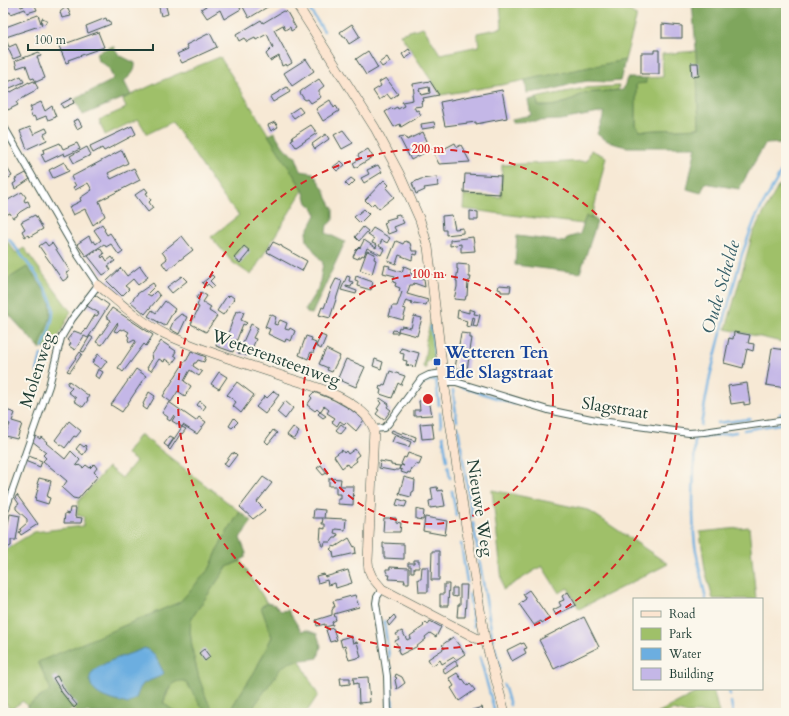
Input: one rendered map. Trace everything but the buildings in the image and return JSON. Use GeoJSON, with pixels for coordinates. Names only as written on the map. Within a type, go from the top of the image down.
{"type":"FeatureCollection","features":[{"type":"Feature","properties":{"kind":"street","name":"Nieuwe Weg"},"geometry":{"type":"LineString","coordinates":[[296,3],[372,123],[399,173],[420,220],[428,247],[443,377],[485,639]]}},
{"type":"Feature","properties":{"kind":"street"},"geometry":{"type":"LineString","coordinates":[[623,3],[649,3]]}},
{"type":"Feature","properties":{"kind":"street","name":"Wetterensteenweg"},"geometry":{"type":"LineString","coordinates":[[3,125],[78,255],[98,285],[126,308],[163,333],[199,348],[326,391],[361,411],[371,422],[374,429]]}},
{"type":"Feature","properties":{"kind":"street","name":"Molenweg"},"geometry":{"type":"LineString","coordinates":[[3,518],[49,386],[61,338],[72,319],[98,285]]}},
{"type":"Feature","properties":{"kind":"street"},"geometry":{"type":"LineString","coordinates":[[443,377],[429,375],[421,379],[388,424],[384,428],[374,429],[368,561],[369,570],[372,577],[382,589],[478,639],[485,639],[504,713]]}},
{"type":"Feature","properties":{"kind":"street","name":"Slagstraat"},"geometry":{"type":"LineString","coordinates":[[443,377],[548,410],[601,421],[689,433],[715,431],[786,420]]}},
{"type":"Feature","properties":{"kind":"street"},"geometry":{"type":"LineString","coordinates":[[382,589],[377,597],[376,604],[387,676],[388,713]]}},
{"type":"Feature","properties":{"kind":"green space"},"geometry":{"type":"Polygon","coordinates":[[[500,3],[611,3],[630,11],[636,15],[636,19],[625,60],[501,85],[441,95],[400,34],[423,27],[440,54],[479,46],[477,33],[502,28],[500,3]]]}},
{"type":"Feature","properties":{"kind":"green space"},"geometry":{"type":"Polygon","coordinates":[[[692,3],[786,3],[786,143],[765,144],[739,189],[705,183],[701,193],[687,189],[696,147],[628,147],[612,143],[597,134],[605,112],[560,120],[512,122],[512,119],[531,115],[528,100],[537,98],[538,106],[552,106],[567,102],[584,93],[623,90],[627,78],[646,78],[646,83],[636,84],[636,126],[639,131],[699,128],[696,48],[692,3]]]}},
{"type":"Feature","properties":{"kind":"green space"},"geometry":{"type":"Polygon","coordinates":[[[113,46],[119,55],[135,63],[134,71],[124,81],[131,95],[83,115],[75,99],[109,82],[113,78],[108,67],[98,60],[96,53],[113,46]]]}},
{"type":"Feature","properties":{"kind":"green space"},"geometry":{"type":"Polygon","coordinates":[[[696,51],[699,128],[639,131],[636,126],[636,83],[645,83],[646,78],[663,77],[662,54],[696,51]]]}},
{"type":"Feature","properties":{"kind":"green space"},"geometry":{"type":"Polygon","coordinates":[[[220,57],[303,190],[251,275],[232,262],[211,237],[239,215],[224,198],[172,122],[147,134],[138,119],[105,135],[99,120],[126,108],[123,99],[163,80],[220,57]]]}},
{"type":"Feature","properties":{"kind":"green space"},"geometry":{"type":"Polygon","coordinates":[[[625,60],[620,81],[588,81],[550,90],[527,93],[525,80],[625,60]]]}},
{"type":"Feature","properties":{"kind":"green space"},"geometry":{"type":"Polygon","coordinates":[[[619,86],[618,90],[584,93],[567,102],[552,106],[538,106],[537,98],[540,97],[585,88],[619,86]]]}},
{"type":"Feature","properties":{"kind":"green space"},"geometry":{"type":"Polygon","coordinates":[[[274,132],[285,149],[291,154],[295,155],[301,171],[313,173],[325,191],[333,209],[333,221],[327,225],[326,233],[345,242],[312,314],[307,313],[305,309],[319,287],[323,263],[307,241],[306,234],[316,215],[315,210],[307,203],[303,190],[268,135],[274,132]]]}},
{"type":"Feature","properties":{"kind":"green space"},"geometry":{"type":"Polygon","coordinates":[[[591,150],[606,157],[592,217],[586,216],[583,224],[463,209],[464,195],[501,197],[502,165],[587,161],[591,150]]]}},
{"type":"Feature","properties":{"kind":"green space"},"geometry":{"type":"Polygon","coordinates":[[[779,185],[786,187],[786,343],[726,329],[753,233],[779,185]]]}},
{"type":"Feature","properties":{"kind":"green space"},"geometry":{"type":"Polygon","coordinates":[[[586,216],[594,218],[597,222],[580,273],[515,265],[517,236],[565,242],[567,238],[580,234],[586,216]]]}},
{"type":"Feature","properties":{"kind":"green space"},"geometry":{"type":"Polygon","coordinates":[[[3,236],[16,253],[24,248],[71,312],[54,344],[49,349],[39,348],[51,316],[50,298],[27,267],[3,282],[3,236]]]}},
{"type":"Feature","properties":{"kind":"green space"},"geometry":{"type":"Polygon","coordinates":[[[27,267],[50,298],[51,316],[39,348],[3,308],[3,282],[27,267]]]}},
{"type":"Feature","properties":{"kind":"green space"},"geometry":{"type":"Polygon","coordinates":[[[431,320],[437,368],[433,367],[432,360],[426,361],[425,368],[423,367],[426,348],[425,344],[431,320]]]}},
{"type":"Feature","properties":{"kind":"green space"},"geometry":{"type":"Polygon","coordinates":[[[140,434],[240,512],[222,540],[210,568],[180,602],[39,662],[51,690],[27,706],[23,701],[10,710],[6,703],[3,704],[3,551],[34,532],[83,526],[84,517],[77,515],[78,502],[108,467],[122,478],[136,461],[126,454],[140,434]]]}},
{"type":"Feature","properties":{"kind":"green space"},"geometry":{"type":"Polygon","coordinates":[[[492,490],[588,510],[668,564],[579,609],[568,588],[559,593],[542,566],[503,590],[492,490]]]}},
{"type":"Feature","properties":{"kind":"green space"},"geometry":{"type":"Polygon","coordinates":[[[240,512],[252,521],[240,538],[246,553],[245,558],[227,567],[191,619],[190,632],[193,654],[199,678],[207,700],[215,713],[206,713],[185,681],[180,681],[172,684],[163,703],[177,713],[77,713],[73,709],[67,713],[28,713],[30,711],[27,706],[51,690],[38,662],[180,602],[210,568],[222,540],[240,512]]]}},
{"type":"Feature","properties":{"kind":"green space"},"geometry":{"type":"Polygon","coordinates":[[[749,527],[756,598],[713,598],[705,570],[700,532],[749,527]]]}},
{"type":"Feature","properties":{"kind":"green space"},"geometry":{"type":"Polygon","coordinates":[[[241,561],[267,603],[261,607],[272,637],[255,671],[228,713],[215,713],[207,700],[199,678],[193,654],[190,631],[191,619],[227,567],[241,561]]]}},
{"type":"Feature","properties":{"kind":"green space"},"geometry":{"type":"Polygon","coordinates":[[[267,603],[275,605],[281,611],[288,610],[301,631],[306,630],[317,634],[321,646],[318,658],[294,661],[285,665],[281,668],[249,713],[228,713],[255,671],[272,637],[261,607],[267,603]]]}},
{"type":"Feature","properties":{"kind":"green space"},"geometry":{"type":"Polygon","coordinates":[[[299,659],[318,695],[306,713],[249,713],[281,668],[288,662],[299,659]]]}},
{"type":"Feature","properties":{"kind":"green space"},"geometry":{"type":"Polygon","coordinates":[[[178,680],[186,681],[206,713],[177,713],[163,704],[171,685],[178,680]]]}},
{"type":"Feature","properties":{"kind":"green space"},"geometry":{"type":"Polygon","coordinates":[[[701,690],[713,690],[719,713],[684,713],[672,710],[666,713],[657,713],[701,690]]]}},
{"type":"Feature","properties":{"kind":"water"},"geometry":{"type":"Polygon","coordinates":[[[145,648],[154,654],[164,673],[161,676],[144,683],[136,698],[128,704],[105,697],[95,691],[92,687],[90,679],[95,670],[104,664],[145,648]]]}},
{"type":"Feature","properties":{"kind":"waterway"},"geometry":{"type":"LineString","coordinates":[[305,3],[324,31]]}},
{"type":"Feature","properties":{"kind":"waterway","name":"Oude Schelde"},"geometry":{"type":"LineString","coordinates":[[701,425],[710,376],[742,254],[755,219],[786,163]]}},
{"type":"Feature","properties":{"kind":"waterway"},"geometry":{"type":"LineString","coordinates":[[9,239],[42,283],[51,301],[53,313],[50,328],[43,347]]}},
{"type":"Feature","properties":{"kind":"waterway"},"geometry":{"type":"LineString","coordinates":[[431,326],[435,361]]}},
{"type":"Feature","properties":{"kind":"waterway"},"geometry":{"type":"LineString","coordinates":[[37,372],[41,355]]}},
{"type":"Feature","properties":{"kind":"waterway"},"geometry":{"type":"LineString","coordinates":[[413,395],[425,382],[436,380],[439,405]]}},
{"type":"Feature","properties":{"kind":"waterway"},"geometry":{"type":"LineString","coordinates":[[460,386],[514,404]]}},
{"type":"Feature","properties":{"kind":"waterway"},"geometry":{"type":"LineString","coordinates":[[453,391],[457,421]]}},
{"type":"Feature","properties":{"kind":"waterway"},"geometry":{"type":"LineString","coordinates":[[440,413],[441,426]]}},
{"type":"Feature","properties":{"kind":"waterway"},"geometry":{"type":"LineString","coordinates":[[780,414],[786,413]]}},
{"type":"Feature","properties":{"kind":"waterway"},"geometry":{"type":"LineString","coordinates":[[717,423],[750,419]]}},
{"type":"Feature","properties":{"kind":"waterway"},"geometry":{"type":"LineString","coordinates":[[744,430],[786,423]]}},
{"type":"Feature","properties":{"kind":"waterway"},"geometry":{"type":"LineString","coordinates":[[458,427],[472,517]]}},
{"type":"Feature","properties":{"kind":"waterway"},"geometry":{"type":"LineString","coordinates":[[702,438],[736,432]]}},
{"type":"Feature","properties":{"kind":"waterway"},"geometry":{"type":"LineString","coordinates":[[443,436],[447,461]]}},
{"type":"Feature","properties":{"kind":"waterway","name":"Oude Schelde"},"geometry":{"type":"LineString","coordinates":[[695,438],[693,518],[696,552],[706,598]]}},
{"type":"Feature","properties":{"kind":"waterway"},"geometry":{"type":"LineString","coordinates":[[448,466],[450,478]]}},
{"type":"Feature","properties":{"kind":"waterway"},"geometry":{"type":"LineString","coordinates":[[452,491],[456,515]]}},
{"type":"Feature","properties":{"kind":"waterway"},"geometry":{"type":"LineString","coordinates":[[473,523],[493,641]]}},
{"type":"Feature","properties":{"kind":"waterway"},"geometry":{"type":"LineString","coordinates":[[461,544],[467,582]]}},
{"type":"Feature","properties":{"kind":"waterway"},"geometry":{"type":"LineString","coordinates":[[469,594],[474,627]]}},
{"type":"Feature","properties":{"kind":"waterway"},"geometry":{"type":"LineString","coordinates":[[384,621],[389,657]]}},
{"type":"Feature","properties":{"kind":"waterway"},"geometry":{"type":"LineString","coordinates":[[495,647],[500,669]]}},
{"type":"Feature","properties":{"kind":"waterway"},"geometry":{"type":"LineString","coordinates":[[480,657],[495,713]]}},
{"type":"Feature","properties":{"kind":"waterway"},"geometry":{"type":"LineString","coordinates":[[390,666],[393,712]]}},
{"type":"Feature","properties":{"kind":"waterway"},"geometry":{"type":"LineString","coordinates":[[504,685],[510,705]]}},
{"type":"Feature","properties":{"kind":"waterway","name":"Oude Schelde"},"geometry":{"type":"LineString","coordinates":[[729,690],[730,695]]}},
{"type":"Feature","properties":{"kind":"waterway","name":"Oude Schelde"},"geometry":{"type":"LineString","coordinates":[[731,702],[733,713]]}},
{"type":"Feature","properties":{"kind":"place","name":"Wetteren Ten Ede Slagstraat"},"geometry":{"type":"Point","coordinates":[437,362]}}]}
